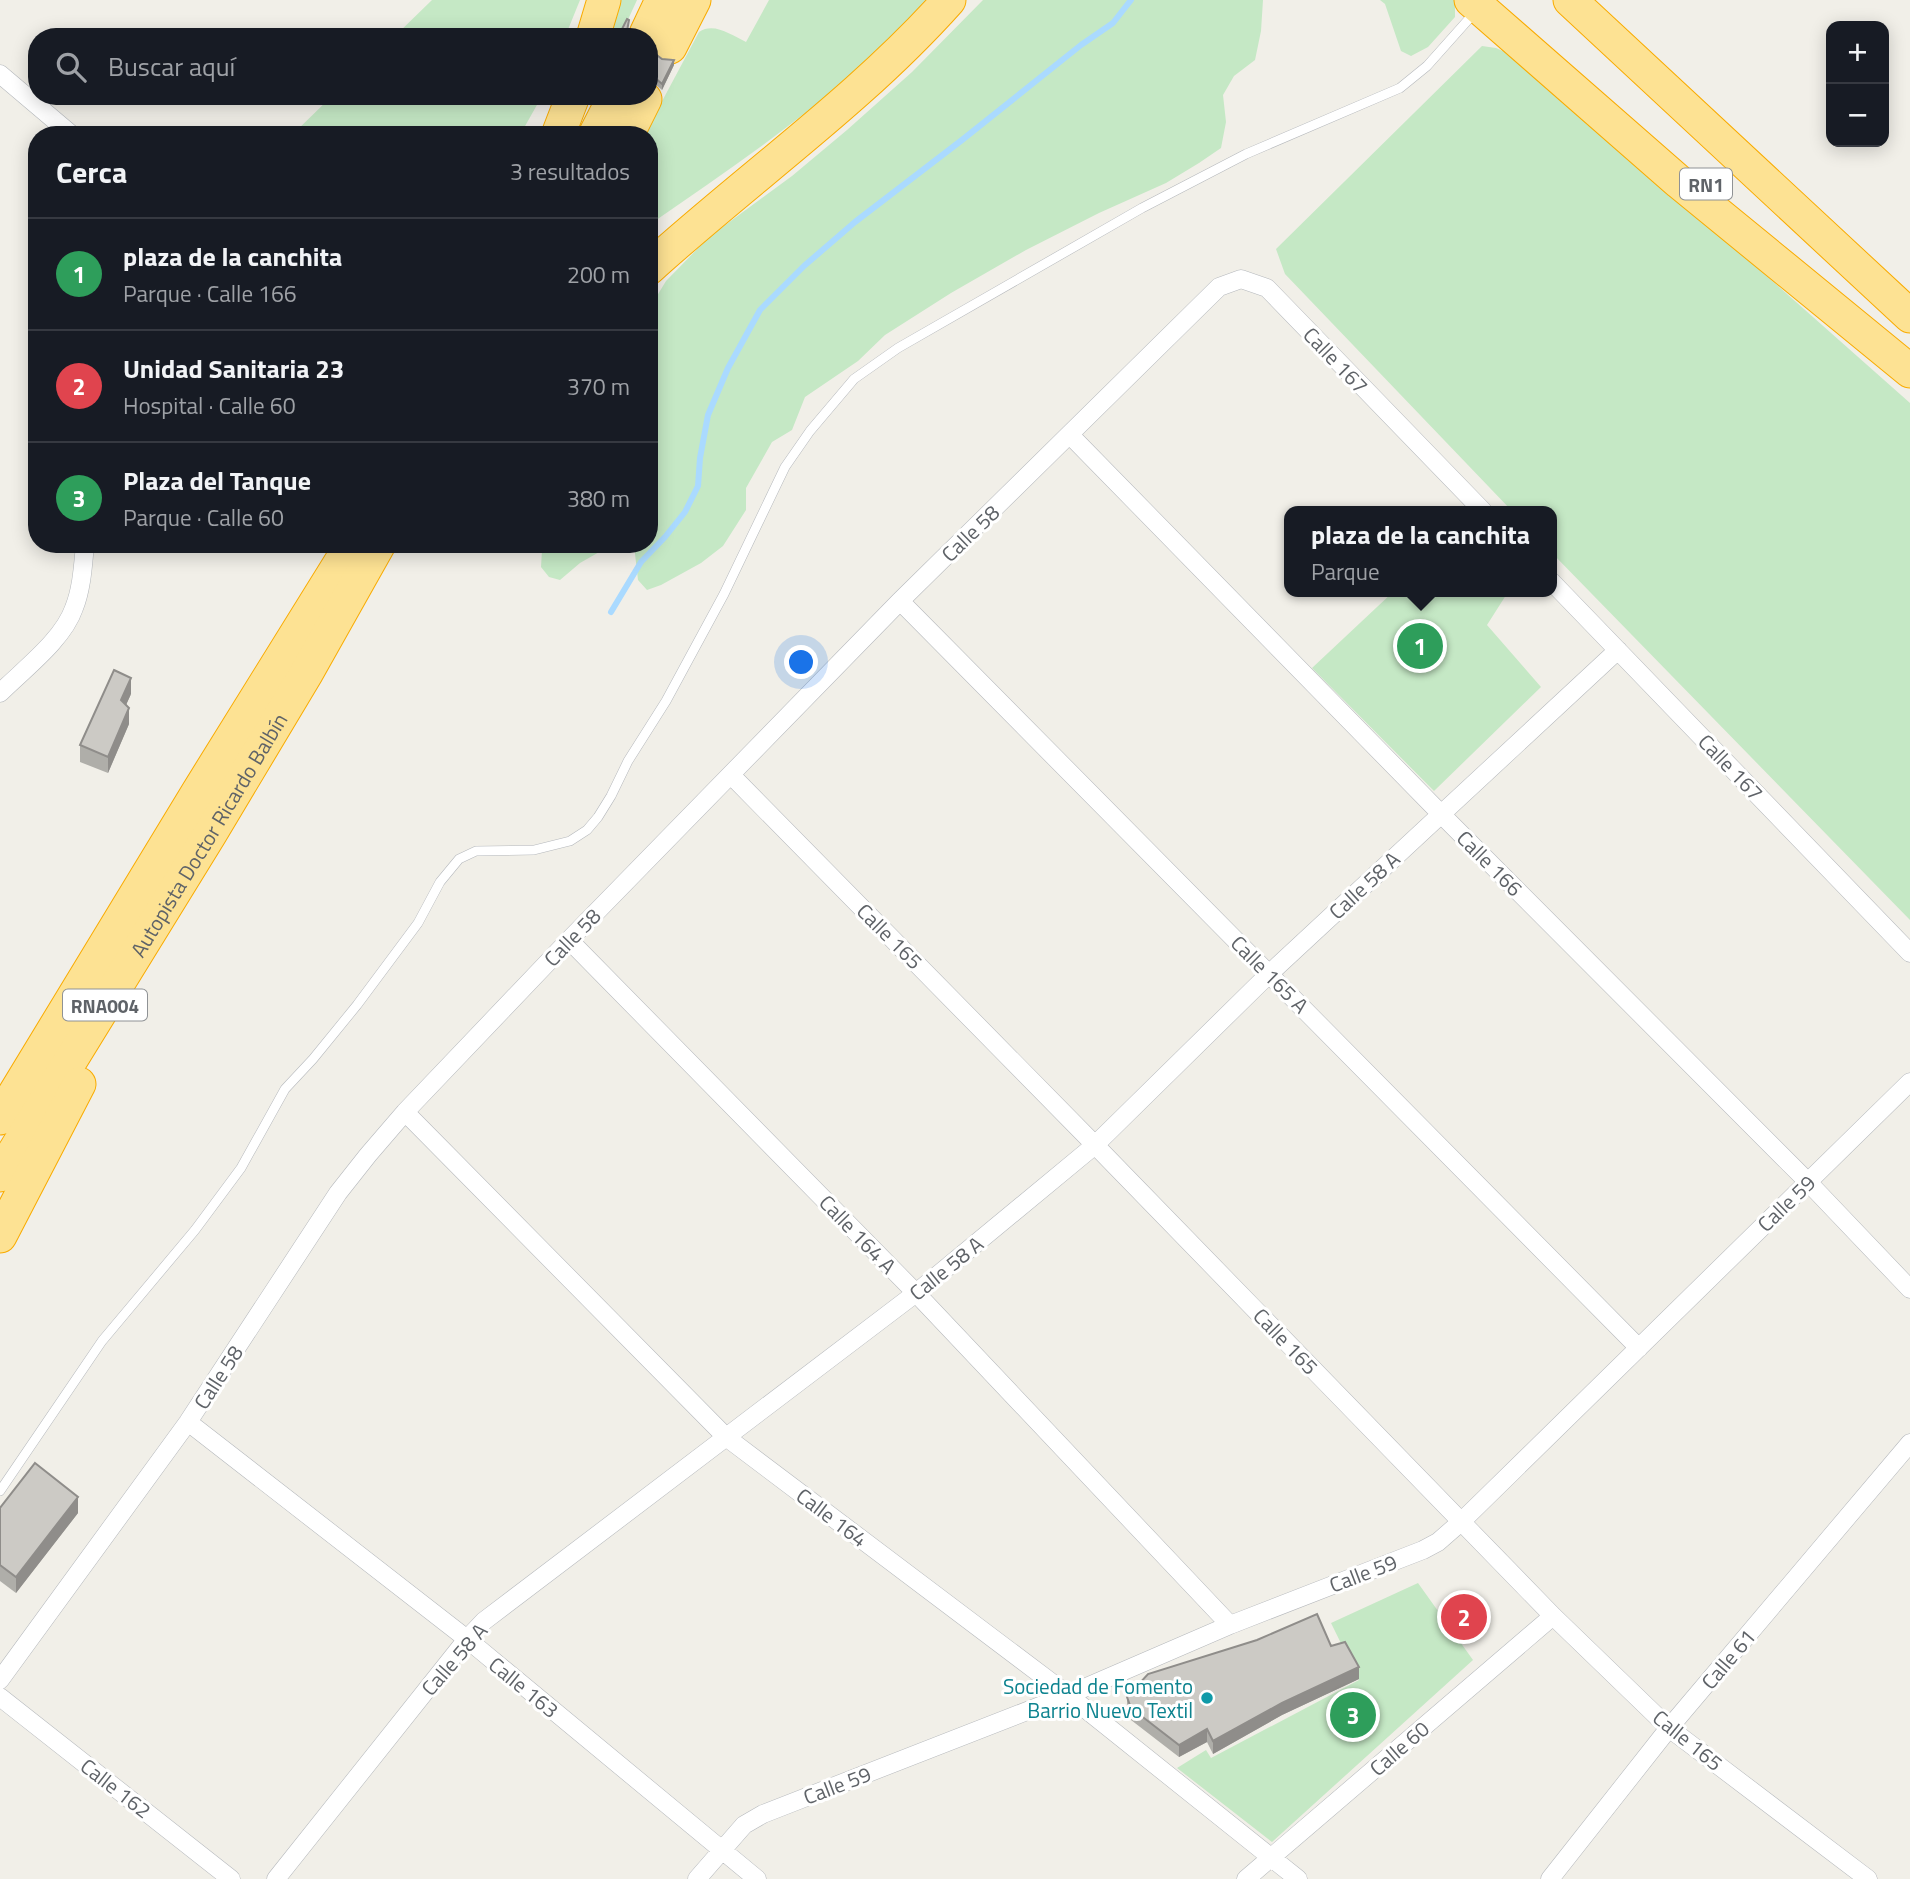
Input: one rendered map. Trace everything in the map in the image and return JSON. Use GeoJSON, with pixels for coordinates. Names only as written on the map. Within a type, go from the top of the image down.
{"type":"FeatureCollection","features":[{"type":"Feature","properties":{"kind":"highway"},"geometry":{"type":"LineString","coordinates":[[596,28],[604,0]]}},
{"type":"Feature","properties":{"kind":"highway"},"geometry":{"type":"LineString","coordinates":[[662,0],[658,40],[694,0]]}},
{"type":"Feature","properties":{"kind":"highway"},"geometry":{"type":"LineString","coordinates":[[658,260],[695,226],[833,113],[930,22],[949,0]]}},
{"type":"Feature","properties":{"kind":"highway","name":"RN1"},"geometry":{"type":"LineString","coordinates":[[1570,0],[1910,316]]}},
{"type":"Feature","properties":{"kind":"highway","name":"RN1"},"geometry":{"type":"LineString","coordinates":[[1485,3],[1592,82],[1910,369]]}},
{"type":"Feature","properties":{"kind":"highway"},"geometry":{"type":"LineString","coordinates":[[561,126],[570,105]]}},
{"type":"Feature","properties":{"kind":"highway"},"geometry":{"type":"LineString","coordinates":[[603,126],[623,105]]}},
{"type":"Feature","properties":{"kind":"highway"},"geometry":{"type":"LineString","coordinates":[[628,126],[629,105]]}},
{"type":"Feature","properties":{"kind":"highway"},"geometry":{"type":"LineString","coordinates":[[294,665],[338,553]]}},
{"type":"Feature","properties":{"kind":"highway"},"geometry":{"type":"LineString","coordinates":[[294,665],[348,553]]}},
{"type":"Feature","properties":{"kind":"highway"},"geometry":{"type":"LineString","coordinates":[[294,665],[373,553]]}},
{"type":"Feature","properties":{"kind":"highway"},"geometry":{"type":"LineString","coordinates":[[294,665],[394,553]]}},
{"type":"Feature","properties":{"kind":"highway","name":"Autopista Doctor Ricardo Balbín"},"geometry":{"type":"LineString","coordinates":[[0,1118],[198,792],[294,665]]}},
{"type":"Feature","properties":{"kind":"highway","name":"Autopista Doctor Ricardo Balbín"},"geometry":{"type":"LineString","coordinates":[[0,1175],[210,834],[294,665]]}},
{"type":"Feature","properties":{"kind":"highway"},"geometry":{"type":"LineString","coordinates":[[0,1078],[198,792]]}},
{"type":"Feature","properties":{"kind":"highway"},"geometry":{"type":"LineString","coordinates":[[0,1236],[210,834]]}},
{"type":"Feature","properties":{"kind":"street"},"geometry":{"type":"LineString","coordinates":[[0,74],[28,98]]}},
{"type":"Feature","properties":{"kind":"street"},"geometry":{"type":"LineString","coordinates":[[37,105],[61,126]]}},
{"type":"Feature","properties":{"kind":"street","name":"Calle 58"},"geometry":{"type":"LineString","coordinates":[[0,1680],[188,1422],[338,1193],[405,1112],[900,601],[1219,288],[1241,279]]}},
{"type":"Feature","properties":{"kind":"street","name":"Calle 167"},"geometry":{"type":"LineString","coordinates":[[1241,279],[1267,288],[1478,506]]}},
{"type":"Feature","properties":{"kind":"street","name":"Calle 166"},"geometry":{"type":"LineString","coordinates":[[1070,435],[1441,814],[1808,1182],[1910,1289]]}},
{"type":"Feature","properties":{"kind":"street"},"geometry":{"type":"LineString","coordinates":[[0,693],[63,631],[77,600],[84,553]]}},
{"type":"Feature","properties":{"kind":"street","name":"Calle 167"},"geometry":{"type":"LineString","coordinates":[[1557,587],[1910,953]]}},
{"type":"Feature","properties":{"kind":"street","name":"Calle 165 A"},"geometry":{"type":"LineString","coordinates":[[900,601],[1639,1348]]}},
{"type":"Feature","properties":{"kind":"street","name":"Calle 58 A"},"geometry":{"type":"LineString","coordinates":[[276,1879],[484,1621],[916,1293],[1095,1145],[1269,974],[1618,650]]}},
{"type":"Feature","properties":{"kind":"street","name":"Calle 165"},"geometry":{"type":"LineString","coordinates":[[731,775],[1553,1616],[1669,1728],[1868,1879]]}},
{"type":"Feature","properties":{"kind":"street","name":"Calle 164 A"},"geometry":{"type":"LineString","coordinates":[[569,940],[916,1293],[1230,1625]]}},
{"type":"Feature","properties":{"kind":"street","name":"Calle 59"},"geometry":{"type":"LineString","coordinates":[[697,1879],[744,1825],[763,1814],[1068,1695],[1230,1625],[1438,1542],[1910,1082]]}},
{"type":"Feature","properties":{"kind":"street","name":"Calle 164"},"geometry":{"type":"LineString","coordinates":[[405,1112],[726,1437],[1068,1695],[1298,1879]]}},
{"type":"Feature","properties":{"kind":"street","name":"Calle 163"},"geometry":{"type":"LineString","coordinates":[[188,1422],[467,1639],[757,1879]]}},
{"type":"Feature","properties":{"kind":"street","name":"Calle 61"},"geometry":{"type":"LineString","coordinates":[[1550,1879],[1669,1728],[1910,1443]]}},
{"type":"Feature","properties":{"kind":"street","name":"Calle 60"},"geometry":{"type":"LineString","coordinates":[[1246,1879],[1553,1616]]}},
{"type":"Feature","properties":{"kind":"street","name":"Calle 162"},"geometry":{"type":"LineString","coordinates":[[0,1697],[231,1879]]}},
{"type":"Feature","properties":{"kind":"lane"},"geometry":{"type":"LineString","coordinates":[[0,1491],[102,1341],[195,1230],[241,1168],[285,1088],[313,1059],[357,1005],[418,923],[440,882],[459,859],[476,851],[534,850],[570,841],[587,830],[598,817],[628,761],[666,701],[724,594],[785,467],[810,431],[855,379],[898,348],[1142,208],[1246,154],[1400,88],[1427,66],[1485,3]]}},
{"type":"Feature","properties":{"kind":"green space"},"geometry":{"type":"Polygon","coordinates":[[[432,0],[580,0],[569,28],[403,28],[432,0]]]}},
{"type":"Feature","properties":{"kind":"green space"},"geometry":{"type":"Polygon","coordinates":[[[615,0],[637,0],[624,28],[606,28],[615,0]]]}},
{"type":"Feature","properties":{"kind":"green space"},"geometry":{"type":"Polygon","coordinates":[[[769,0],[928,0],[865,63],[831,92],[760,147],[658,219],[658,126],[649,126],[699,32],[717,29],[746,42],[769,0]]]}},
{"type":"Feature","properties":{"kind":"green space"},"geometry":{"type":"Polygon","coordinates":[[[983,0],[1263,0],[1261,31],[1255,60],[1234,76],[1223,95],[1226,122],[1221,148],[1166,183],[1026,250],[885,335],[858,361],[805,397],[792,430],[772,442],[746,488],[746,510],[723,546],[701,563],[647,590],[638,580],[635,553],[658,553],[658,294],[666,281],[709,237],[792,176],[912,72],[983,0]]]}},
{"type":"Feature","properties":{"kind":"green space"},"geometry":{"type":"Polygon","coordinates":[[[1380,0],[1455,0],[1455,17],[1428,47],[1411,56],[1401,51],[1385,4],[1380,0]]]}},
{"type":"Feature","properties":{"kind":"green space"},"geometry":{"type":"Polygon","coordinates":[[[1482,46],[1496,48],[1523,60],[1910,403],[1910,920],[1557,558],[1557,506],[1507,506],[1285,274],[1276,249],[1482,46]]]}},
{"type":"Feature","properties":{"kind":"green space"},"geometry":{"type":"Polygon","coordinates":[[[323,105],[537,105],[525,126],[301,126],[323,105]]]}},
{"type":"Feature","properties":{"kind":"green space"},"geometry":{"type":"Polygon","coordinates":[[[542,553],[598,553],[580,563],[560,580],[549,577],[541,567],[542,553]]]}},
{"type":"Feature","properties":{"kind":"green space"},"geometry":{"type":"Polygon","coordinates":[[[1388,597],[1505,597],[1487,625],[1541,687],[1434,791],[1312,668],[1388,597]]]}},
{"type":"Feature","properties":{"kind":"green space"},"geometry":{"type":"Polygon","coordinates":[[[1418,1583],[1473,1660],[1272,1842],[1177,1768],[1206,1750],[1211,1758],[1359,1680],[1331,1623],[1418,1583]]]}},
{"type":"Feature","properties":{"kind":"building"},"geometry":{"type":"Polygon","coordinates":[[[627,19],[629,20],[628,28],[622,28],[627,19]]]}},
{"type":"Feature","properties":{"kind":"building"},"geometry":{"type":"Polygon","coordinates":[[[658,56],[674,60],[662,84],[658,80],[658,56]]]}},
{"type":"Feature","properties":{"kind":"building"},"geometry":{"type":"Polygon","coordinates":[[[114,670],[131,678],[121,700],[129,708],[108,757],[80,745],[114,670]]]}},
{"type":"Feature","properties":{"kind":"building"},"geometry":{"type":"Polygon","coordinates":[[[35,1463],[78,1497],[16,1577],[0,1565],[0,1508],[35,1463]]]}},
{"type":"Feature","properties":{"kind":"building"},"geometry":{"type":"Polygon","coordinates":[[[1317,1614],[1331,1646],[1345,1642],[1359,1667],[1282,1703],[1213,1741],[1207,1729],[1179,1745],[1131,1708],[1127,1697],[1148,1674],[1257,1640],[1317,1614]]]}},
{"type":"Feature","properties":{"kind":"waterway"},"geometry":{"type":"LineString","coordinates":[[658,544],[685,512],[698,486],[708,415],[728,368],[760,310],[804,266],[855,222],[1081,45],[1113,23],[1131,0]]}},
{"type":"Feature","properties":{"kind":"waterway"},"geometry":{"type":"LineString","coordinates":[[611,612],[641,562],[650,553]]}},
{"type":"Feature","properties":{"kind":"place","name":"plaza de la canchita"},"geometry":{"type":"Point","coordinates":[1420,646]}},
{"type":"Feature","properties":{"kind":"place","name":"Unidad Sanitaria 23"},"geometry":{"type":"Point","coordinates":[1464,1617]}},
{"type":"Feature","properties":{"kind":"place","name":"Sociedad de Fomento Barrio Nuevo Textil"},"geometry":{"type":"Point","coordinates":[1207,1698]}},
{"type":"Feature","properties":{"kind":"place","name":"Plaza del Tanque"},"geometry":{"type":"Point","coordinates":[1353,1715]}}]}
